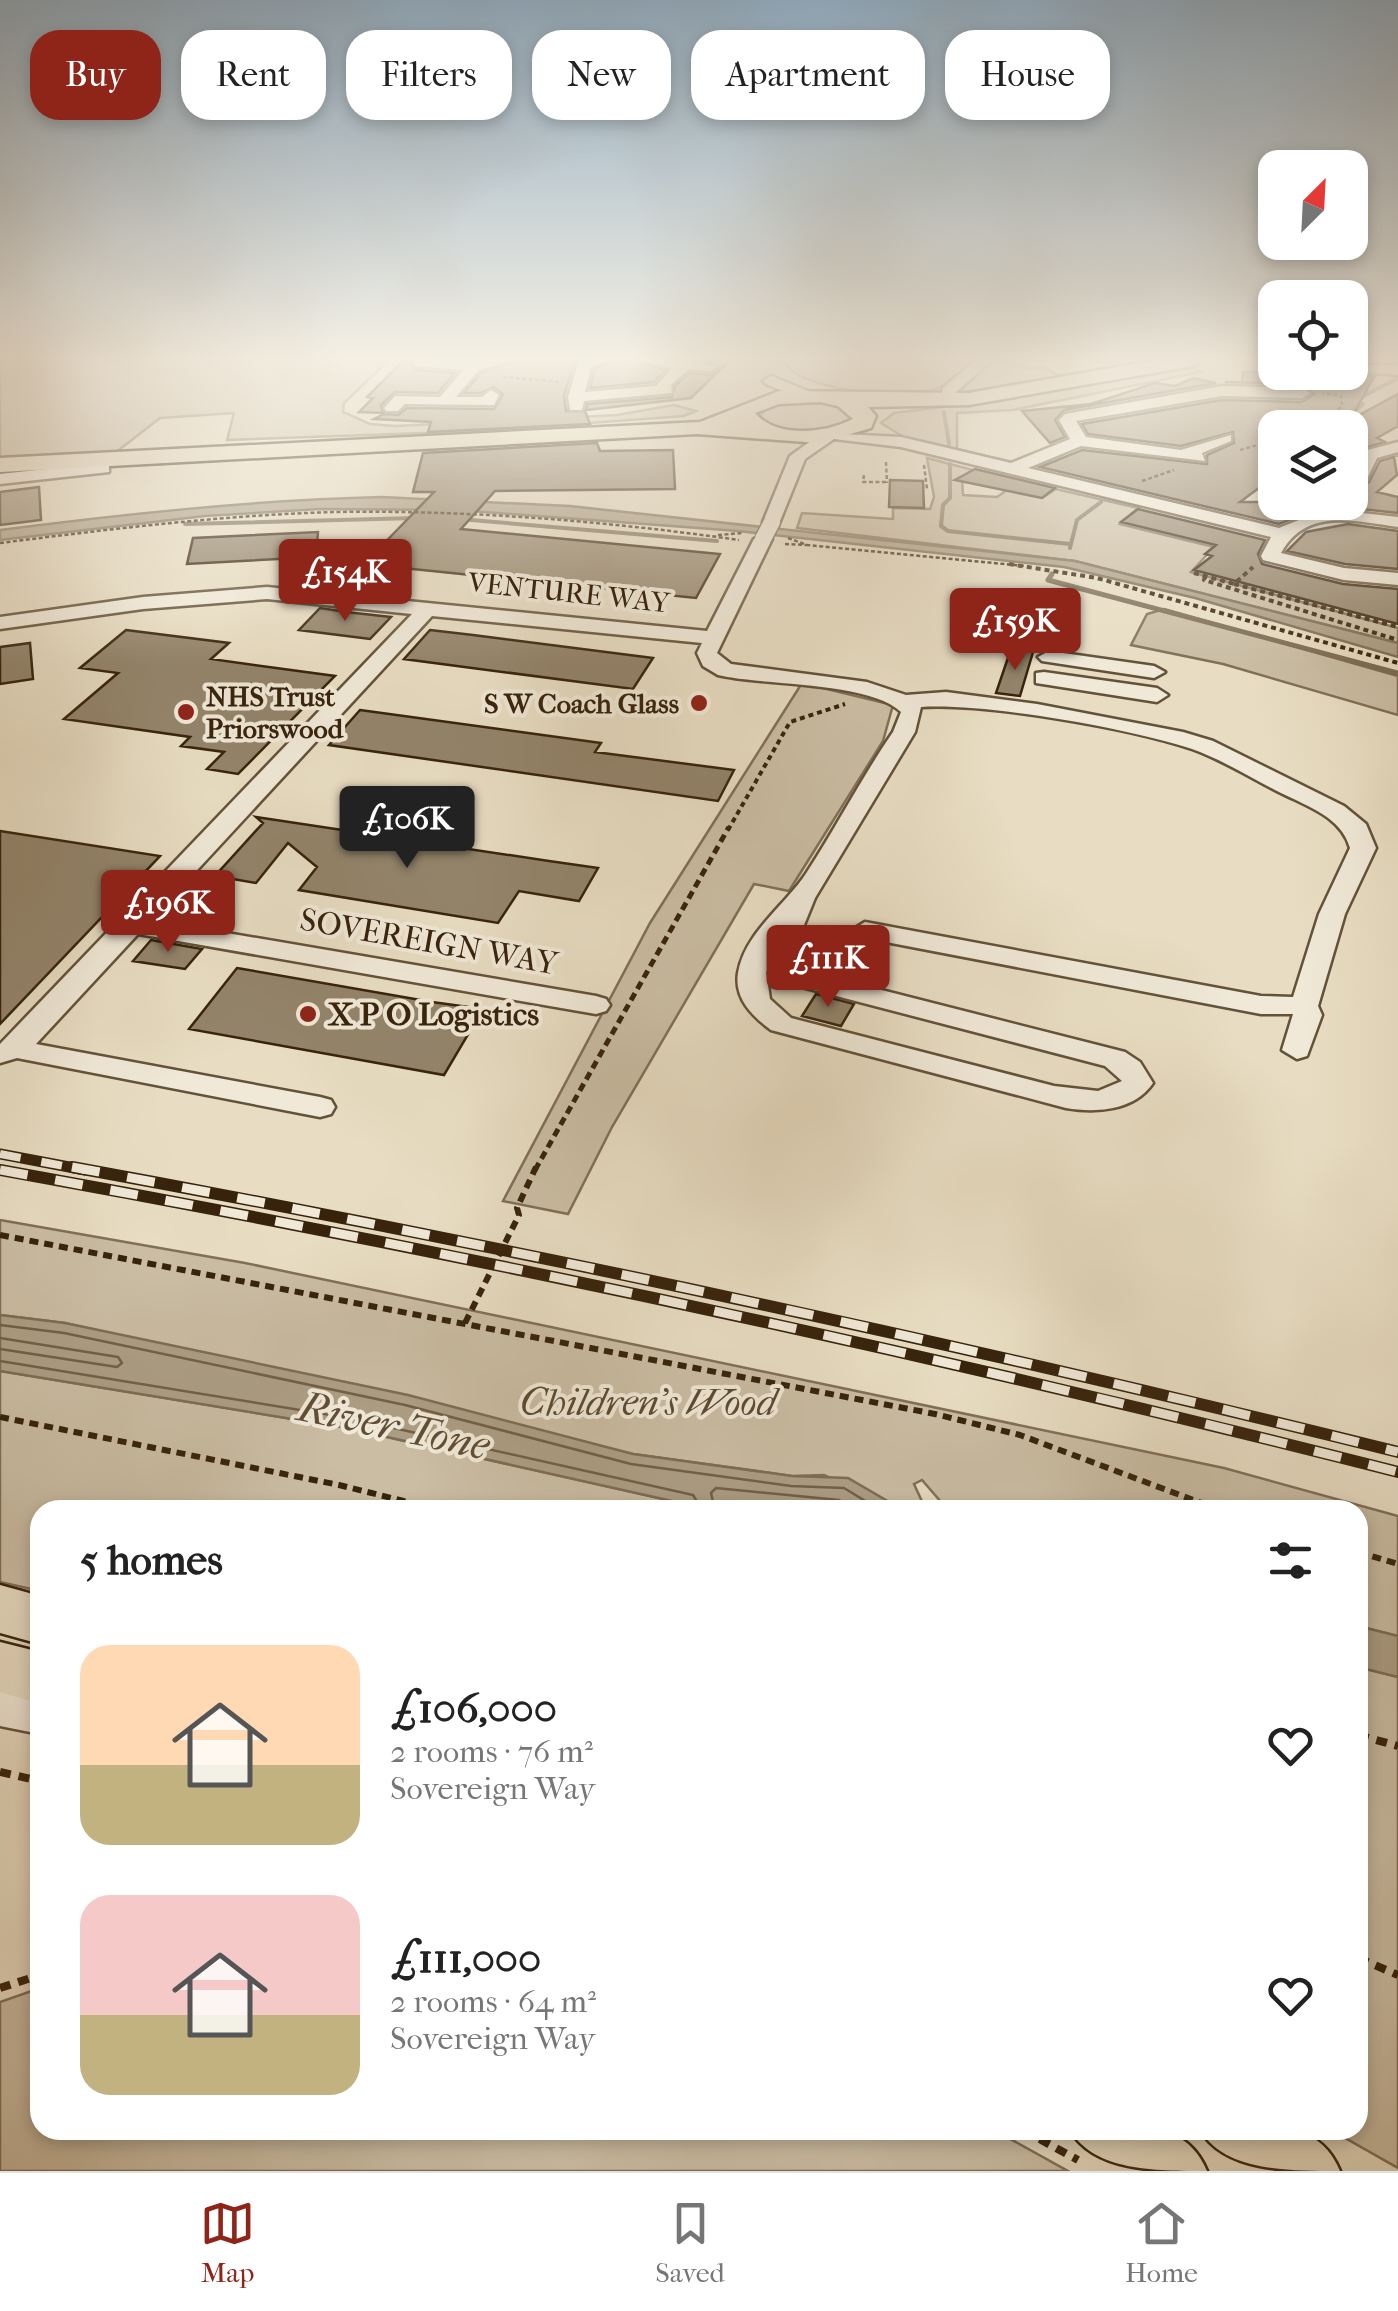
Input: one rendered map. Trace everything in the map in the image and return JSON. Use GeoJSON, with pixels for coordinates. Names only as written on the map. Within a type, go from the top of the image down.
{"type":"FeatureCollection","features":[{"type":"Feature","properties":{"kind":"main road"},"geometry":{"type":"LineString","coordinates":[[0,466],[82,461]]}},
{"type":"Feature","properties":{"kind":"main road"},"geometry":{"type":"LineString","coordinates":[[0,1609],[30,1617]]}},
{"type":"Feature","properties":{"kind":"main road"},"geometry":{"type":"LineString","coordinates":[[0,1666],[30,1675]]}},
{"type":"Feature","properties":{"kind":"main road"},"geometry":{"type":"LineString","coordinates":[[1252,2140],[1305,2171]]}},
{"type":"Feature","properties":{"kind":"main road"},"geometry":{"type":"LineString","coordinates":[[1099,2150],[1172,2171]]}},
{"type":"Feature","properties":{"kind":"street"},"geometry":{"type":"LineString","coordinates":[[796,461],[766,535],[706,656],[726,670],[866,681],[904,702],[912,711],[904,732],[802,897],[766,934],[752,968],[752,996],[763,1012],[781,1024],[1077,1100],[1114,1100],[1138,1083],[1130,1068],[1114,1059],[784,974],[774,964],[776,949],[801,908],[802,897]]}},
{"type":"Feature","properties":{"kind":"street"},"geometry":{"type":"LineString","coordinates":[[981,461],[1282,534]]}},
{"type":"Feature","properties":{"kind":"street"},"geometry":{"type":"LineString","coordinates":[[1013,469],[1031,461]]}},
{"type":"Feature","properties":{"kind":"street"},"geometry":{"type":"LineString","coordinates":[[0,479],[103,468]]}},
{"type":"Feature","properties":{"kind":"street"},"geometry":{"type":"LineString","coordinates":[[1368,515],[1398,522]]}},
{"type":"Feature","properties":{"kind":"street"},"geometry":{"type":"LineString","coordinates":[[1303,520],[1282,534],[1262,561],[1398,579]]}},
{"type":"Feature","properties":{"kind":"street"},"geometry":{"type":"LineString","coordinates":[[243,593],[248,571]]}},
{"type":"Feature","properties":{"kind":"street","name":"VENTURE WAY"},"geometry":{"type":"LineString","coordinates":[[0,623],[243,593],[714,638]]}},
{"type":"Feature","properties":{"kind":"street"},"geometry":{"type":"LineString","coordinates":[[8,1051],[133,925],[428,608]]}},
{"type":"Feature","properties":{"kind":"street"},"geometry":{"type":"LineString","coordinates":[[0,638],[48,632]]}},
{"type":"Feature","properties":{"kind":"street"},"geometry":{"type":"LineString","coordinates":[[1048,659],[1154,672]]}},
{"type":"Feature","properties":{"kind":"street"},"geometry":{"type":"LineString","coordinates":[[1048,659],[1157,695]]}},
{"type":"Feature","properties":{"kind":"street"},"geometry":{"type":"LineString","coordinates":[[1037,711],[1048,659]]}},
{"type":"Feature","properties":{"kind":"street"},"geometry":{"type":"LineString","coordinates":[[904,702],[946,699],[1037,711],[1205,746],[1335,811],[1357,830],[1363,848],[1332,914],[1304,1006],[1308,1015],[1296,1050]]}},
{"type":"Feature","properties":{"kind":"street","name":"SOVEREIGN WAY"},"geometry":{"type":"LineString","coordinates":[[133,925],[596,1005]]}},
{"type":"Feature","properties":{"kind":"street"},"geometry":{"type":"LineString","coordinates":[[865,930],[1261,1006],[1304,1006]]}},
{"type":"Feature","properties":{"kind":"street"},"geometry":{"type":"LineString","coordinates":[[8,1051],[320,1107]]}},
{"type":"Feature","properties":{"kind":"street"},"geometry":{"type":"LineString","coordinates":[[0,1706],[30,1712]]}},
{"type":"Feature","properties":{"kind":"path"},"geometry":{"type":"LineString","coordinates":[[924,461],[927,490]]}},
{"type":"Feature","properties":{"kind":"path"},"geometry":{"type":"LineString","coordinates":[[1093,489],[1116,490],[1192,461]]}},
{"type":"Feature","properties":{"kind":"path"},"geometry":{"type":"LineString","coordinates":[[864,475],[863,482],[887,483],[886,462]]}},
{"type":"Feature","properties":{"kind":"path"},"geometry":{"type":"LineString","coordinates":[[918,477],[926,478]]}},
{"type":"Feature","properties":{"kind":"path"},"geometry":{"type":"LineString","coordinates":[[0,543],[198,520],[362,513],[482,516],[710,536],[766,535],[806,544],[992,561],[1097,578],[1398,663]]}},
{"type":"Feature","properties":{"kind":"path"},"geometry":{"type":"LineString","coordinates":[[710,536],[766,535]]}},
{"type":"Feature","properties":{"kind":"path"},"geometry":{"type":"LineString","coordinates":[[1234,584],[1262,561]]}},
{"type":"Feature","properties":{"kind":"path"},"geometry":{"type":"LineString","coordinates":[[1194,573],[1398,627]]}},
{"type":"Feature","properties":{"kind":"path"},"geometry":{"type":"LineString","coordinates":[[1205,576],[1204,580],[1251,598],[1398,640]]}},
{"type":"Feature","properties":{"kind":"path"},"geometry":{"type":"LineString","coordinates":[[464,1324],[519,1216],[516,1208],[554,1131],[790,722],[857,700],[866,681]]}},
{"type":"Feature","properties":{"kind":"path"},"geometry":{"type":"LineString","coordinates":[[0,1235],[935,1414],[1020,1436],[1193,1500]]}},
{"type":"Feature","properties":{"kind":"path"},"geometry":{"type":"LineString","coordinates":[[0,1417],[401,1500]]}},
{"type":"Feature","properties":{"kind":"path"},"geometry":{"type":"LineString","coordinates":[[1368,1555],[1398,1564]]}},
{"type":"Feature","properties":{"kind":"path"},"geometry":{"type":"LineString","coordinates":[[1368,1737],[1398,1746]]}},
{"type":"Feature","properties":{"kind":"path"},"geometry":{"type":"LineString","coordinates":[[0,1772],[30,1779]]}},
{"type":"Feature","properties":{"kind":"path"},"geometry":{"type":"LineString","coordinates":[[1368,1962],[1398,1975]]}},
{"type":"Feature","properties":{"kind":"path"},"geometry":{"type":"LineString","coordinates":[[0,1988],[30,1979]]}},
{"type":"Feature","properties":{"kind":"path"},"geometry":{"type":"LineString","coordinates":[[1062,2140],[1099,2150]]}},
{"type":"Feature","properties":{"kind":"green space"},"geometry":{"type":"Polygon","coordinates":[[[928,461],[973,470],[962,478],[963,495],[997,497],[1007,490],[1042,498],[1056,489],[1138,508],[1120,524],[1214,547],[1191,572],[1398,628],[1398,643],[1075,561],[797,528],[802,513],[893,519],[893,508],[930,509],[934,497],[928,461]]]}},
{"type":"Feature","properties":{"kind":"green space"},"geometry":{"type":"Polygon","coordinates":[[[1164,609],[1398,676],[1398,715],[1223,664],[1131,645],[1147,614],[1164,609]]]}},
{"type":"Feature","properties":{"kind":"green space"},"geometry":{"type":"Polygon","coordinates":[[[802,683],[893,705],[883,741],[789,891],[754,884],[612,1127],[568,1214],[503,1201],[650,923],[802,683]]]}},
{"type":"Feature","properties":{"kind":"green space","name":"Children's Wood"},"geometry":{"type":"Polygon","coordinates":[[[0,1220],[245,1263],[1224,1468],[1340,1500],[939,1500],[922,1480],[914,1484],[921,1500],[880,1500],[824,1475],[792,1476],[633,1454],[65,1323],[0,1315],[0,1220]]]}},
{"type":"Feature","properties":{"kind":"green space"},"geometry":{"type":"Polygon","coordinates":[[[0,1371],[347,1428],[667,1500],[30,1500],[30,1589],[0,1582],[0,1371]]]}},
{"type":"Feature","properties":{"kind":"green space","name":"Children's Wood"},"geometry":{"type":"Polygon","coordinates":[[[1368,1508],[1398,1516],[1398,1636],[1368,1628],[1368,1508]]]}},
{"type":"Feature","properties":{"kind":"green space"},"geometry":{"type":"Polygon","coordinates":[[[1368,1670],[1398,1677],[1398,2168],[1349,2140],[1368,2140],[1368,1670]]]}},
{"type":"Feature","properties":{"kind":"green space"},"geometry":{"type":"Polygon","coordinates":[[[30,1992],[30,2140],[1012,2140],[1068,2171],[0,2171],[0,2002],[30,1992]]]}},
{"type":"Feature","properties":{"kind":"water"},"geometry":{"type":"Polygon","coordinates":[[[382,497],[570,506],[1075,561],[1398,643],[1398,657],[1195,598],[1064,567],[738,531],[457,510],[320,509],[205,516],[0,540],[0,530],[95,519],[238,505],[382,497]]]}},
{"type":"Feature","properties":{"kind":"water","name":"River Tone"},"geometry":{"type":"Polygon","coordinates":[[[0,1315],[65,1323],[408,1395],[633,1454],[792,1476],[848,1478],[886,1500],[667,1500],[347,1428],[0,1371],[0,1315]]]}},
{"type":"Feature","properties":{"kind":"water"},"geometry":{"type":"Polygon","coordinates":[[[1368,1628],[1398,1636],[1398,1677],[1368,1670],[1368,1628]]]}},
{"type":"Feature","properties":{"kind":"building"},"geometry":{"type":"Polygon","coordinates":[[[421,461],[674,461],[675,489],[495,491],[461,529],[720,554],[696,598],[364,564],[434,492],[413,492],[421,461]]]}},
{"type":"Feature","properties":{"kind":"building"},"geometry":{"type":"Polygon","coordinates":[[[1054,461],[1258,461],[1258,489],[1240,502],[1258,502],[1258,519],[1040,467],[1054,461]]]}},
{"type":"Feature","properties":{"kind":"building"},"geometry":{"type":"Polygon","coordinates":[[[1380,461],[1395,461],[1397,475],[1377,492],[1398,497],[1398,513],[1368,510],[1368,483],[1380,461]]]}},
{"type":"Feature","properties":{"kind":"building"},"geometry":{"type":"Polygon","coordinates":[[[975,469],[1055,488],[1042,498],[955,480],[975,469]]]}},
{"type":"Feature","properties":{"kind":"building"},"geometry":{"type":"Polygon","coordinates":[[[890,480],[923,481],[924,508],[889,507],[890,480]]]}},
{"type":"Feature","properties":{"kind":"building"},"geometry":{"type":"Polygon","coordinates":[[[39,487],[41,520],[0,525],[0,492],[39,487]]]}},
{"type":"Feature","properties":{"kind":"building"},"geometry":{"type":"Polygon","coordinates":[[[1138,509],[1265,540],[1258,554],[1262,564],[1343,584],[1398,589],[1398,624],[1194,570],[1212,556],[1205,554],[1216,545],[1121,522],[1138,509]]]}},
{"type":"Feature","properties":{"kind":"building"},"geometry":{"type":"Polygon","coordinates":[[[1348,524],[1398,531],[1398,569],[1345,564],[1287,551],[1306,532],[1348,524]]]}},
{"type":"Feature","properties":{"kind":"building"},"geometry":{"type":"Polygon","coordinates":[[[318,532],[316,557],[187,564],[193,538],[318,532]]]}},
{"type":"Feature","properties":{"kind":"building"},"geometry":{"type":"Polygon","coordinates":[[[320,608],[391,617],[370,639],[299,630],[320,608]]]}},
{"type":"Feature","properties":{"kind":"building"},"geometry":{"type":"Polygon","coordinates":[[[126,630],[229,643],[211,659],[335,676],[238,774],[207,769],[224,752],[181,746],[190,737],[64,719],[118,673],[80,668],[126,630]]]}},
{"type":"Feature","properties":{"kind":"building"},"geometry":{"type":"Polygon","coordinates":[[[430,630],[653,658],[633,689],[404,659],[430,630]]]}},
{"type":"Feature","properties":{"kind":"building"},"geometry":{"type":"Polygon","coordinates":[[[30,643],[33,679],[0,684],[0,647],[30,643]]]}},
{"type":"Feature","properties":{"kind":"building"},"geometry":{"type":"Polygon","coordinates":[[[1011,649],[1033,652],[1020,696],[996,693],[1011,649]]]}},
{"type":"Feature","properties":{"kind":"building"},"geometry":{"type":"Polygon","coordinates":[[[360,710],[601,743],[595,752],[734,770],[718,801],[329,745],[360,710]]]}},
{"type":"Feature","properties":{"kind":"building"},"geometry":{"type":"Polygon","coordinates":[[[256,817],[598,868],[579,901],[519,891],[498,923],[299,890],[317,867],[288,843],[256,883],[215,876],[263,823],[256,817]]]}},
{"type":"Feature","properties":{"kind":"building"},"geometry":{"type":"Polygon","coordinates":[[[0,831],[160,856],[0,1024],[0,831]]]}},
{"type":"Feature","properties":{"kind":"building"},"geometry":{"type":"Polygon","coordinates":[[[151,940],[202,949],[185,969],[133,961],[151,940]]]}},
{"type":"Feature","properties":{"kind":"building","name":"X P O Logistics"},"geometry":{"type":"Polygon","coordinates":[[[237,968],[483,1009],[444,1075],[189,1029],[237,968]]]}},
{"type":"Feature","properties":{"kind":"building"},"geometry":{"type":"Polygon","coordinates":[[[816,994],[854,1004],[841,1026],[802,1016],[816,994]]]}},
{"type":"Feature","properties":{"kind":"waterway"},"geometry":{"type":"LineString","coordinates":[[950,464],[950,498],[943,505],[941,526],[948,531],[1070,544]]}},
{"type":"Feature","properties":{"kind":"waterway"},"geometry":{"type":"LineString","coordinates":[[1070,548],[1077,520],[1101,502]]}},
{"type":"Feature","properties":{"kind":"waterway"},"geometry":{"type":"LineString","coordinates":[[185,524],[415,518]]}},
{"type":"Feature","properties":{"kind":"waterway"},"geometry":{"type":"LineString","coordinates":[[459,519],[717,541]]}},
{"type":"Feature","properties":{"kind":"waterway"},"geometry":{"type":"LineString","coordinates":[[1052,574],[1048,580],[1398,673]]}},
{"type":"Feature","properties":{"kind":"railway"},"geometry":{"type":"LineString","coordinates":[[0,1154],[85,1170]]}},
{"type":"Feature","properties":{"kind":"railway"},"geometry":{"type":"LineString","coordinates":[[72,1167],[405,1230],[737,1299],[1398,1452]]}},
{"type":"Feature","properties":{"kind":"railway"},"geometry":{"type":"LineString","coordinates":[[0,1170],[352,1236],[702,1308],[1398,1472]]}},
{"type":"Feature","properties":{"kind":"place","name":"S W Coach Glass"},"geometry":{"type":"Point","coordinates":[699,703]}},
{"type":"Feature","properties":{"kind":"place","name":"NHS Trust Priorswood"},"geometry":{"type":"Point","coordinates":[186,712]}},
{"type":"Feature","properties":{"kind":"place","name":"X P O Logistics"},"geometry":{"type":"Point","coordinates":[308,1014]}}]}
